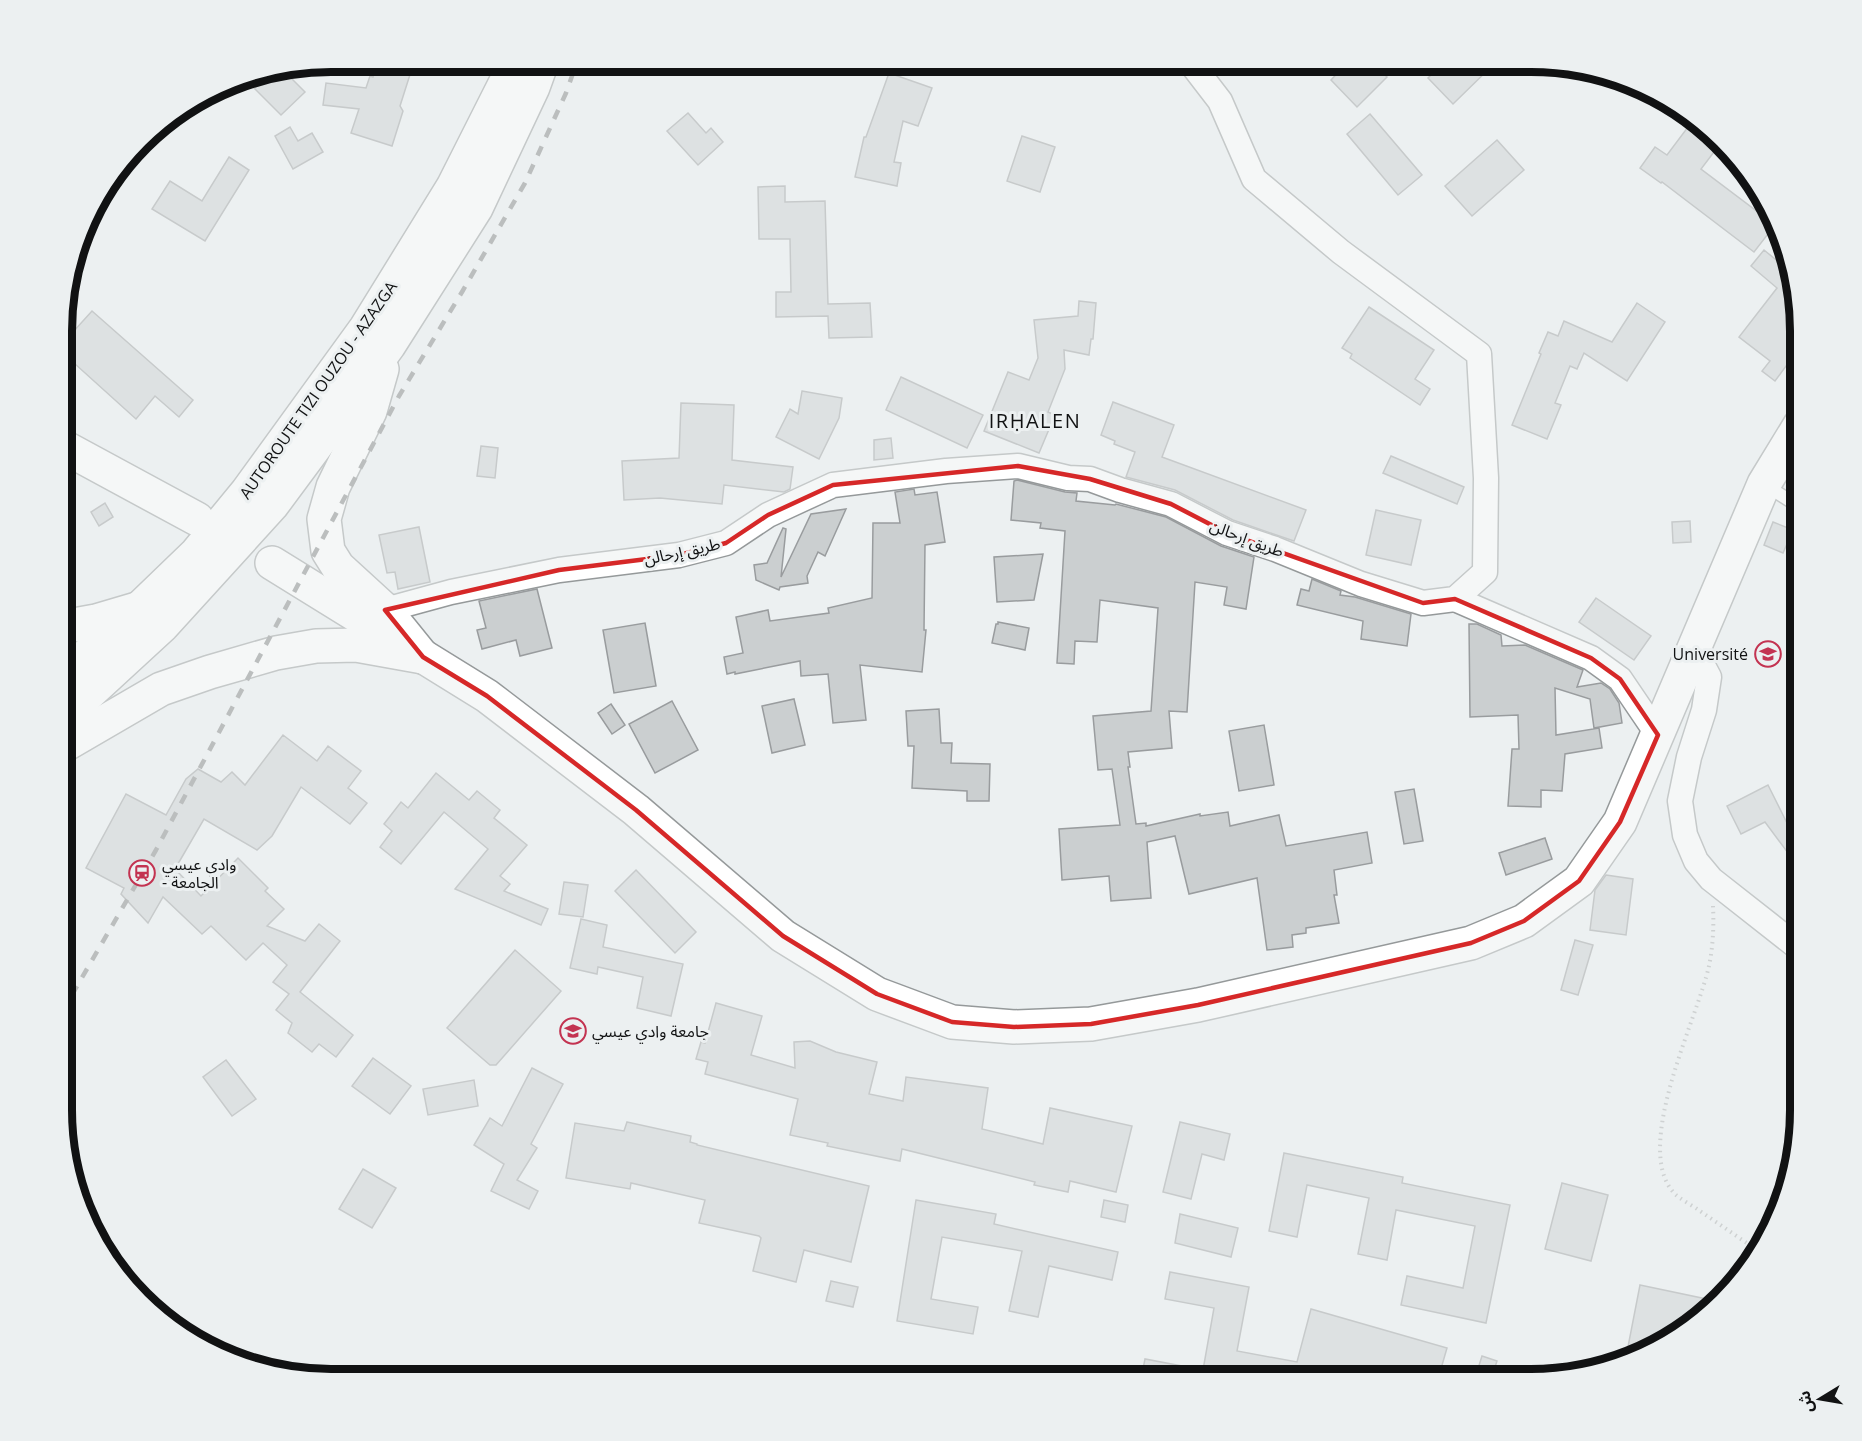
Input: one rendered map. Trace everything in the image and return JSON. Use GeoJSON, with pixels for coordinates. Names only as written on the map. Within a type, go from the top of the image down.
{"type":"FeatureCollection","features":[{"type":"Feature","properties":{"kind":"main road","name":"AUTOROUTE TIZI OUZOU - AZAZGA"},"geometry":{"type":"LineString","coordinates":[[72,668],[140,608],[195,554],[247,492],[366,328],[453,187],[511,72]]}},
{"type":"Feature","properties":{"kind":"main road","name":"AUTOROUTE TIZI OUZOU - AZAZGA"},"geometry":{"type":"LineString","coordinates":[[72,709],[163,625],[272,505],[389,345],[476,208],[538,72]]}},
{"type":"Feature","properties":{"kind":"main road"},"geometry":{"type":"LineString","coordinates":[[389,345],[370,411],[333,487],[324,519],[328,551],[338,567],[385,610],[423,657]]}},
{"type":"Feature","properties":{"kind":"main road"},"geometry":{"type":"LineString","coordinates":[[272,563],[487,696],[636,810],[783,936],[877,994],[952,1022],[1014,1027],[1091,1024],[1198,1005],[1471,943],[1524,921],[1579,880],[1620,822],[1764,484],[1790,441]]}},
{"type":"Feature","properties":{"kind":"main road"},"geometry":{"type":"LineString","coordinates":[[72,451],[197,519]]}},
{"type":"Feature","properties":{"kind":"main road"},"geometry":{"type":"LineString","coordinates":[[72,625],[140,608]]}},
{"type":"Feature","properties":{"kind":"main road"},"geometry":{"type":"LineString","coordinates":[[72,741],[161,689],[276,653],[316,646],[356,645],[423,657]]}},
{"type":"Feature","properties":{"kind":"street"},"geometry":{"type":"LineString","coordinates":[[1198,72],[1220,101],[1254,179],[1341,252],[1479,354],[1486,478],[1485,572],[1455,598],[1591,658],[1620,679],[1658,735]]}},
{"type":"Feature","properties":{"kind":"street","name":"طريق إرحالن"},"geometry":{"type":"LineString","coordinates":[[385,610],[451,592],[559,570],[679,555],[726,543],[768,515],[833,485],[946,471],[1018,466],[1068,478],[1090,479],[1170,504],[1227,533],[1275,549],[1361,584],[1423,603],[1455,598]]}},
{"type":"Feature","properties":{"kind":"street"},"geometry":{"type":"LineString","coordinates":[[1694,649],[1709,677],[1704,710],[1689,757],[1680,801],[1685,835],[1696,861],[1711,879],[1790,941]]}},
{"type":"Feature","properties":{"kind":"lane"},"geometry":{"type":"LineString","coordinates":[[1764,484],[1790,501]]}},
{"type":"Feature","properties":{"kind":"path"},"geometry":{"type":"LineString","coordinates":[[1711,879],[1713,920],[1709,964],[1672,1080],[1661,1126],[1659,1156],[1664,1178],[1675,1194],[1751,1246]]}},
{"type":"Feature","properties":{"kind":"highlighted area"},"geometry":{"type":"Polygon","coordinates":[[[1018,466],[1090,479],[1171,504],[1227,533],[1423,603],[1455,599],[1591,658],[1620,679],[1658,735],[1620,822],[1579,881],[1524,921],[1471,943],[1198,1005],[1091,1024],[1014,1027],[952,1022],[877,994],[783,936],[636,810],[487,696],[423,657],[385,610],[559,570],[679,555],[726,543],[768,515],[833,485],[1018,466]]]}},
{"type":"Feature","properties":{"kind":"building"},"geometry":{"type":"Polygon","coordinates":[[[375,72],[411,72],[400,106],[403,111],[392,146],[351,133],[359,109],[323,105],[326,83],[366,88],[370,76],[373,77],[375,72]]]}},
{"type":"Feature","properties":{"kind":"building"},"geometry":{"type":"Polygon","coordinates":[[[1339,72],[1382,72],[1387,77],[1357,107],[1331,80],[1339,72]]]}},
{"type":"Feature","properties":{"kind":"building"},"geometry":{"type":"Polygon","coordinates":[[[1434,72],[1486,72],[1453,104],[1428,78],[1434,72]]]}},
{"type":"Feature","properties":{"kind":"building"},"geometry":{"type":"Polygon","coordinates":[[[889,73],[932,88],[918,126],[903,121],[894,162],[901,163],[897,186],[855,177],[864,137],[866,137],[889,73]]]}},
{"type":"Feature","properties":{"kind":"building"},"geometry":{"type":"Polygon","coordinates":[[[289,76],[305,92],[281,115],[251,85],[289,76]]]}},
{"type":"Feature","properties":{"kind":"building"},"geometry":{"type":"Polygon","coordinates":[[[688,113],[706,133],[711,128],[723,142],[698,165],[667,131],[688,113]]]}},
{"type":"Feature","properties":{"kind":"building"},"geometry":{"type":"Polygon","coordinates":[[[1370,114],[1422,175],[1398,195],[1347,134],[1370,114]]]}},
{"type":"Feature","properties":{"kind":"building"},"geometry":{"type":"Polygon","coordinates":[[[1689,126],[1716,150],[1701,169],[1762,215],[1770,232],[1754,252],[1640,168],[1655,147],[1667,155],[1689,126]]]}},
{"type":"Feature","properties":{"kind":"building"},"geometry":{"type":"Polygon","coordinates":[[[290,127],[298,141],[312,133],[323,152],[293,169],[275,136],[290,127]]]}},
{"type":"Feature","properties":{"kind":"building"},"geometry":{"type":"Polygon","coordinates":[[[1022,136],[1055,147],[1040,192],[1007,181],[1022,136]]]}},
{"type":"Feature","properties":{"kind":"building"},"geometry":{"type":"Polygon","coordinates":[[[1497,140],[1524,170],[1472,216],[1445,186],[1497,140]]]}},
{"type":"Feature","properties":{"kind":"building"},"geometry":{"type":"Polygon","coordinates":[[[229,157],[249,170],[205,241],[152,209],[170,181],[202,201],[229,157]]]}},
{"type":"Feature","properties":{"kind":"building"},"geometry":{"type":"Polygon","coordinates":[[[785,186],[785,202],[825,201],[828,304],[870,303],[872,337],[829,338],[828,316],[776,317],[776,292],[791,292],[790,239],[759,239],[758,187],[785,186]]]}},
{"type":"Feature","properties":{"kind":"building"},"geometry":{"type":"Polygon","coordinates":[[[1764,250],[1781,264],[1785,281],[1788,298],[1790,361],[1775,381],[1762,371],[1770,361],[1739,337],[1777,288],[1751,266],[1764,250]]]}},
{"type":"Feature","properties":{"kind":"building"},"geometry":{"type":"Polygon","coordinates":[[[1079,301],[1096,303],[1093,339],[1091,339],[1089,355],[1064,350],[1065,369],[1048,412],[1055,415],[1039,453],[984,431],[1008,372],[1029,380],[1038,358],[1034,320],[1078,316],[1079,301]]]}},
{"type":"Feature","properties":{"kind":"building"},"geometry":{"type":"Polygon","coordinates":[[[1637,303],[1665,322],[1627,381],[1584,353],[1577,369],[1570,366],[1555,403],[1561,405],[1547,439],[1512,425],[1548,332],[1558,336],[1564,321],[1612,342],[1637,303]]]}},
{"type":"Feature","properties":{"kind":"building"},"geometry":{"type":"Polygon","coordinates":[[[1369,307],[1434,350],[1415,379],[1430,389],[1420,405],[1350,358],[1352,354],[1342,348],[1369,307]]]}},
{"type":"Feature","properties":{"kind":"building"},"geometry":{"type":"Polygon","coordinates":[[[92,311],[193,400],[179,417],[155,396],[136,419],[72,361],[73,332],[92,311]]]}},
{"type":"Feature","properties":{"kind":"building"},"geometry":{"type":"Polygon","coordinates":[[[901,377],[983,415],[967,448],[886,410],[901,377]]]}},
{"type":"Feature","properties":{"kind":"building"},"geometry":{"type":"Polygon","coordinates":[[[802,391],[842,398],[839,418],[819,459],[776,437],[790,409],[798,414],[802,391]]]}},
{"type":"Feature","properties":{"kind":"building"},"geometry":{"type":"Polygon","coordinates":[[[1113,402],[1174,425],[1162,457],[1306,510],[1294,541],[1233,520],[1175,490],[1126,477],[1135,452],[1114,444],[1115,441],[1101,435],[1113,402]]]}},
{"type":"Feature","properties":{"kind":"building"},"geometry":{"type":"Polygon","coordinates":[[[681,403],[734,405],[732,460],[793,467],[790,489],[784,492],[724,485],[722,504],[660,498],[624,500],[622,461],[679,458],[681,403]]]}},
{"type":"Feature","properties":{"kind":"building"},"geometry":{"type":"Polygon","coordinates":[[[891,438],[893,458],[874,460],[874,440],[891,438]]]}},
{"type":"Feature","properties":{"kind":"building"},"geometry":{"type":"Polygon","coordinates":[[[481,446],[498,448],[495,478],[477,476],[481,446]]]}},
{"type":"Feature","properties":{"kind":"building"},"geometry":{"type":"Polygon","coordinates":[[[1391,456],[1464,487],[1457,504],[1383,473],[1391,456]]]}},
{"type":"Feature","properties":{"kind":"building"},"geometry":{"type":"Polygon","coordinates":[[[1014,481],[1077,493],[1076,501],[1116,504],[1166,517],[1221,546],[1254,557],[1246,609],[1224,605],[1227,587],[1195,582],[1187,712],[1169,711],[1172,748],[1128,752],[1136,824],[1146,823],[1146,826],[1200,814],[1200,816],[1228,812],[1230,826],[1279,815],[1286,846],[1367,832],[1372,863],[1334,870],[1337,895],[1334,895],[1339,923],[1306,928],[1306,933],[1292,935],[1293,947],[1267,950],[1257,878],[1189,894],[1175,836],[1147,842],[1151,898],[1111,901],[1109,876],[1062,880],[1059,829],[1120,825],[1112,769],[1098,770],[1093,716],[1151,711],[1158,608],[1100,600],[1097,642],[1075,641],[1074,664],[1057,663],[1065,531],[1040,528],[1041,523],[1011,520],[1014,481]]]}},
{"type":"Feature","properties":{"kind":"building"},"geometry":{"type":"Polygon","coordinates":[[[914,489],[915,495],[937,492],[945,542],[925,545],[924,630],[926,630],[922,672],[860,665],[866,720],[833,723],[828,674],[801,676],[800,661],[727,674],[724,657],[743,653],[736,617],[768,610],[770,621],[829,613],[828,608],[872,598],[873,523],[900,523],[895,492],[914,489]]]}},
{"type":"Feature","properties":{"kind":"building"},"geometry":{"type":"Polygon","coordinates":[[[105,503],[113,517],[99,526],[91,512],[105,503]]]}},
{"type":"Feature","properties":{"kind":"building"},"geometry":{"type":"Polygon","coordinates":[[[846,509],[825,556],[818,552],[807,576],[808,583],[780,587],[779,590],[756,580],[754,565],[767,563],[783,528],[786,529],[781,577],[811,514],[846,509]]]}},
{"type":"Feature","properties":{"kind":"building"},"geometry":{"type":"Polygon","coordinates":[[[1376,510],[1421,520],[1411,565],[1366,555],[1376,510]]]}},
{"type":"Feature","properties":{"kind":"building"},"geometry":{"type":"Polygon","coordinates":[[[1690,521],[1691,542],[1673,543],[1672,522],[1690,521]]]}},
{"type":"Feature","properties":{"kind":"building"},"geometry":{"type":"Polygon","coordinates":[[[1773,522],[1790,529],[1790,537],[1783,553],[1764,545],[1773,522]]]}},
{"type":"Feature","properties":{"kind":"building"},"geometry":{"type":"Polygon","coordinates":[[[419,527],[430,582],[398,589],[395,572],[387,573],[379,535],[419,527]]]}},
{"type":"Feature","properties":{"kind":"building"},"geometry":{"type":"Polygon","coordinates":[[[1043,554],[1034,600],[997,602],[994,557],[1043,554]]]}},
{"type":"Feature","properties":{"kind":"building"},"geometry":{"type":"Polygon","coordinates":[[[1312,579],[1341,591],[1340,595],[1355,597],[1411,614],[1407,646],[1361,639],[1363,621],[1297,605],[1301,589],[1309,591],[1312,579]]]}},
{"type":"Feature","properties":{"kind":"building"},"geometry":{"type":"Polygon","coordinates":[[[537,589],[552,648],[520,656],[516,640],[482,649],[477,630],[486,628],[479,601],[537,589]]]}},
{"type":"Feature","properties":{"kind":"building"},"geometry":{"type":"Polygon","coordinates":[[[1596,598],[1651,636],[1634,660],[1579,622],[1596,598]]]}},
{"type":"Feature","properties":{"kind":"building"},"geometry":{"type":"Polygon","coordinates":[[[998,622],[1029,628],[1025,650],[992,643],[998,622]]]}},
{"type":"Feature","properties":{"kind":"building"},"geometry":{"type":"Polygon","coordinates":[[[645,623],[656,686],[614,693],[603,630],[645,623]]]}},
{"type":"Feature","properties":{"kind":"building"},"geometry":{"type":"Polygon","coordinates":[[[1469,624],[1477,624],[1501,635],[1502,646],[1525,645],[1583,670],[1577,687],[1601,683],[1610,689],[1619,703],[1622,723],[1594,728],[1590,699],[1555,688],[1556,735],[1599,728],[1602,748],[1565,754],[1562,791],[1541,790],[1541,807],[1508,806],[1512,749],[1519,749],[1518,715],[1470,717],[1469,624]]]}},
{"type":"Feature","properties":{"kind":"building"},"geometry":{"type":"Polygon","coordinates":[[[794,699],[805,745],[772,753],[762,706],[794,699]]]}},
{"type":"Feature","properties":{"kind":"building"},"geometry":{"type":"Polygon","coordinates":[[[672,701],[698,750],[655,773],[629,724],[672,701]]]}},
{"type":"Feature","properties":{"kind":"building"},"geometry":{"type":"Polygon","coordinates":[[[611,704],[625,725],[612,734],[598,713],[611,704]]]}},
{"type":"Feature","properties":{"kind":"building"},"geometry":{"type":"Polygon","coordinates":[[[939,709],[941,743],[952,743],[951,763],[990,764],[989,801],[967,801],[967,791],[912,788],[914,746],[908,746],[906,711],[939,709]]]}},
{"type":"Feature","properties":{"kind":"building"},"geometry":{"type":"Polygon","coordinates":[[[1264,725],[1274,785],[1239,791],[1229,731],[1264,725]]]}},
{"type":"Feature","properties":{"kind":"building"},"geometry":{"type":"Polygon","coordinates":[[[283,735],[317,761],[328,746],[361,771],[348,788],[367,803],[350,824],[301,787],[272,836],[257,850],[204,819],[175,869],[201,896],[238,858],[268,888],[265,891],[284,909],[267,926],[305,941],[319,924],[340,941],[300,992],[353,1035],[336,1057],[319,1044],[312,1052],[288,1033],[292,1023],[276,1010],[289,994],[273,982],[287,965],[263,943],[246,960],[211,926],[202,934],[163,897],[148,923],[121,894],[124,888],[86,868],[126,794],[166,815],[186,779],[198,769],[221,782],[232,772],[245,785],[283,735]]]}},
{"type":"Feature","properties":{"kind":"building"},"geometry":{"type":"Polygon","coordinates":[[[436,773],[469,800],[477,791],[500,810],[494,818],[527,845],[500,876],[510,884],[504,891],[548,909],[541,925],[455,889],[488,849],[444,812],[401,864],[380,847],[392,831],[384,824],[401,802],[408,808],[436,773]]]}},
{"type":"Feature","properties":{"kind":"building"},"geometry":{"type":"Polygon","coordinates":[[[1768,785],[1790,829],[1790,856],[1765,822],[1741,834],[1727,806],[1768,785]]]}},
{"type":"Feature","properties":{"kind":"building"},"geometry":{"type":"Polygon","coordinates":[[[1414,789],[1423,841],[1404,844],[1395,792],[1414,789]]]}},
{"type":"Feature","properties":{"kind":"building"},"geometry":{"type":"Polygon","coordinates":[[[1545,838],[1552,859],[1506,875],[1499,853],[1545,838]]]}},
{"type":"Feature","properties":{"kind":"building"},"geometry":{"type":"Polygon","coordinates":[[[636,870],[696,932],[675,953],[615,891],[636,870]]]}},
{"type":"Feature","properties":{"kind":"building"},"geometry":{"type":"Polygon","coordinates":[[[1606,875],[1633,879],[1626,935],[1590,930],[1595,890],[1606,875]]]}},
{"type":"Feature","properties":{"kind":"building"},"geometry":{"type":"Polygon","coordinates":[[[564,882],[588,885],[583,917],[559,914],[564,882]]]}},
{"type":"Feature","properties":{"kind":"building"},"geometry":{"type":"Polygon","coordinates":[[[581,919],[607,925],[603,947],[683,964],[671,1016],[637,1008],[643,977],[598,967],[597,974],[570,968],[581,919]]]}},
{"type":"Feature","properties":{"kind":"building"},"geometry":{"type":"Polygon","coordinates":[[[1575,940],[1593,945],[1578,995],[1561,990],[1575,940]]]}},
{"type":"Feature","properties":{"kind":"building"},"geometry":{"type":"Polygon","coordinates":[[[515,950],[561,991],[496,1065],[490,1065],[447,1028],[515,950]]]}},
{"type":"Feature","properties":{"kind":"building"},"geometry":{"type":"Polygon","coordinates":[[[716,1003],[762,1016],[751,1055],[795,1068],[794,1042],[810,1041],[836,1052],[877,1062],[869,1094],[903,1101],[906,1077],[988,1088],[982,1129],[1043,1144],[1050,1108],[1132,1126],[1116,1192],[1070,1181],[1068,1192],[902,1149],[900,1161],[827,1146],[828,1143],[790,1135],[798,1099],[705,1074],[708,1062],[696,1059],[701,1042],[705,1043],[716,1003]]]}},
{"type":"Feature","properties":{"kind":"building"},"geometry":{"type":"Polygon","coordinates":[[[373,1058],[411,1086],[390,1114],[352,1086],[373,1058]]]}},
{"type":"Feature","properties":{"kind":"building"},"geometry":{"type":"Polygon","coordinates":[[[226,1060],[256,1099],[232,1116],[203,1077],[226,1060]]]}},
{"type":"Feature","properties":{"kind":"building"},"geometry":{"type":"Polygon","coordinates":[[[532,1068],[563,1084],[531,1144],[537,1148],[517,1180],[538,1191],[529,1209],[491,1191],[504,1164],[474,1145],[490,1118],[502,1126],[532,1068]]]}},
{"type":"Feature","properties":{"kind":"building"},"geometry":{"type":"Polygon","coordinates":[[[474,1080],[478,1106],[428,1115],[423,1089],[474,1080]]]}},
{"type":"Feature","properties":{"kind":"building"},"geometry":{"type":"Polygon","coordinates":[[[627,1122],[691,1136],[690,1142],[697,1145],[869,1186],[851,1262],[804,1250],[796,1282],[753,1271],[761,1238],[699,1223],[705,1200],[631,1183],[630,1189],[566,1178],[575,1123],[624,1131],[627,1122]]]}},
{"type":"Feature","properties":{"kind":"building"},"geometry":{"type":"Polygon","coordinates":[[[1180,1122],[1230,1134],[1224,1160],[1202,1154],[1191,1199],[1163,1192],[1180,1122]]]}},
{"type":"Feature","properties":{"kind":"building"},"geometry":{"type":"Polygon","coordinates":[[[1284,1153],[1403,1177],[1402,1183],[1510,1205],[1486,1323],[1401,1305],[1407,1276],[1463,1288],[1475,1226],[1396,1210],[1387,1260],[1358,1254],[1369,1198],[1307,1185],[1297,1237],[1269,1231],[1284,1153]]]}},
{"type":"Feature","properties":{"kind":"building"},"geometry":{"type":"Polygon","coordinates":[[[363,1169],[396,1188],[372,1228],[339,1209],[363,1169]]]}},
{"type":"Feature","properties":{"kind":"building"},"geometry":{"type":"Polygon","coordinates":[[[1562,1183],[1608,1195],[1591,1261],[1545,1249],[1562,1183]]]}},
{"type":"Feature","properties":{"kind":"building"},"geometry":{"type":"Polygon","coordinates":[[[916,1200],[996,1214],[994,1224],[1118,1252],[1112,1280],[1049,1266],[1038,1317],[1009,1311],[1022,1251],[942,1237],[931,1299],[978,1307],[973,1334],[897,1321],[916,1200]]]}},
{"type":"Feature","properties":{"kind":"building"},"geometry":{"type":"Polygon","coordinates":[[[1104,1200],[1128,1205],[1125,1222],[1101,1217],[1104,1200]]]}},
{"type":"Feature","properties":{"kind":"building"},"geometry":{"type":"Polygon","coordinates":[[[1180,1214],[1238,1228],[1231,1257],[1175,1243],[1180,1214]]]}},
{"type":"Feature","properties":{"kind":"building"},"geometry":{"type":"Polygon","coordinates":[[[1170,1272],[1249,1287],[1237,1351],[1297,1362],[1311,1309],[1447,1348],[1441,1369],[1203,1369],[1214,1308],[1165,1299],[1170,1272]]]}},
{"type":"Feature","properties":{"kind":"building"},"geometry":{"type":"Polygon","coordinates":[[[831,1281],[858,1287],[853,1307],[826,1301],[831,1281]]]}},
{"type":"Feature","properties":{"kind":"building"},"geometry":{"type":"Polygon","coordinates":[[[1640,1285],[1708,1299],[1675,1325],[1627,1350],[1640,1285]]]}},
{"type":"Feature","properties":{"kind":"building"},"geometry":{"type":"Polygon","coordinates":[[[1482,1356],[1497,1361],[1494,1369],[1478,1369],[1482,1356]]]}},
{"type":"Feature","properties":{"kind":"building"},"geometry":{"type":"Polygon","coordinates":[[[1145,1359],[1198,1369],[1143,1369],[1145,1359]]]}},
{"type":"Feature","properties":{"kind":"railway"},"geometry":{"type":"LineString","coordinates":[[72,995],[156,850],[399,396],[525,183],[573,72]]}},
{"type":"Feature","properties":{"kind":"place","name":"Université"},"geometry":{"type":"Point","coordinates":[1768,654]}},
{"type":"Feature","properties":{"kind":"place","name":"وادي عيسي - الجامعة"},"geometry":{"type":"Point","coordinates":[142,873]}},
{"type":"Feature","properties":{"kind":"place","name":"جامعة وادي عيسي"},"geometry":{"type":"Point","coordinates":[573,1031]}},
{"type":"Feature","properties":{"kind":"district","name":"IRḤALEN"},"geometry":{"type":"Point","coordinates":[1035,420]}}]}
